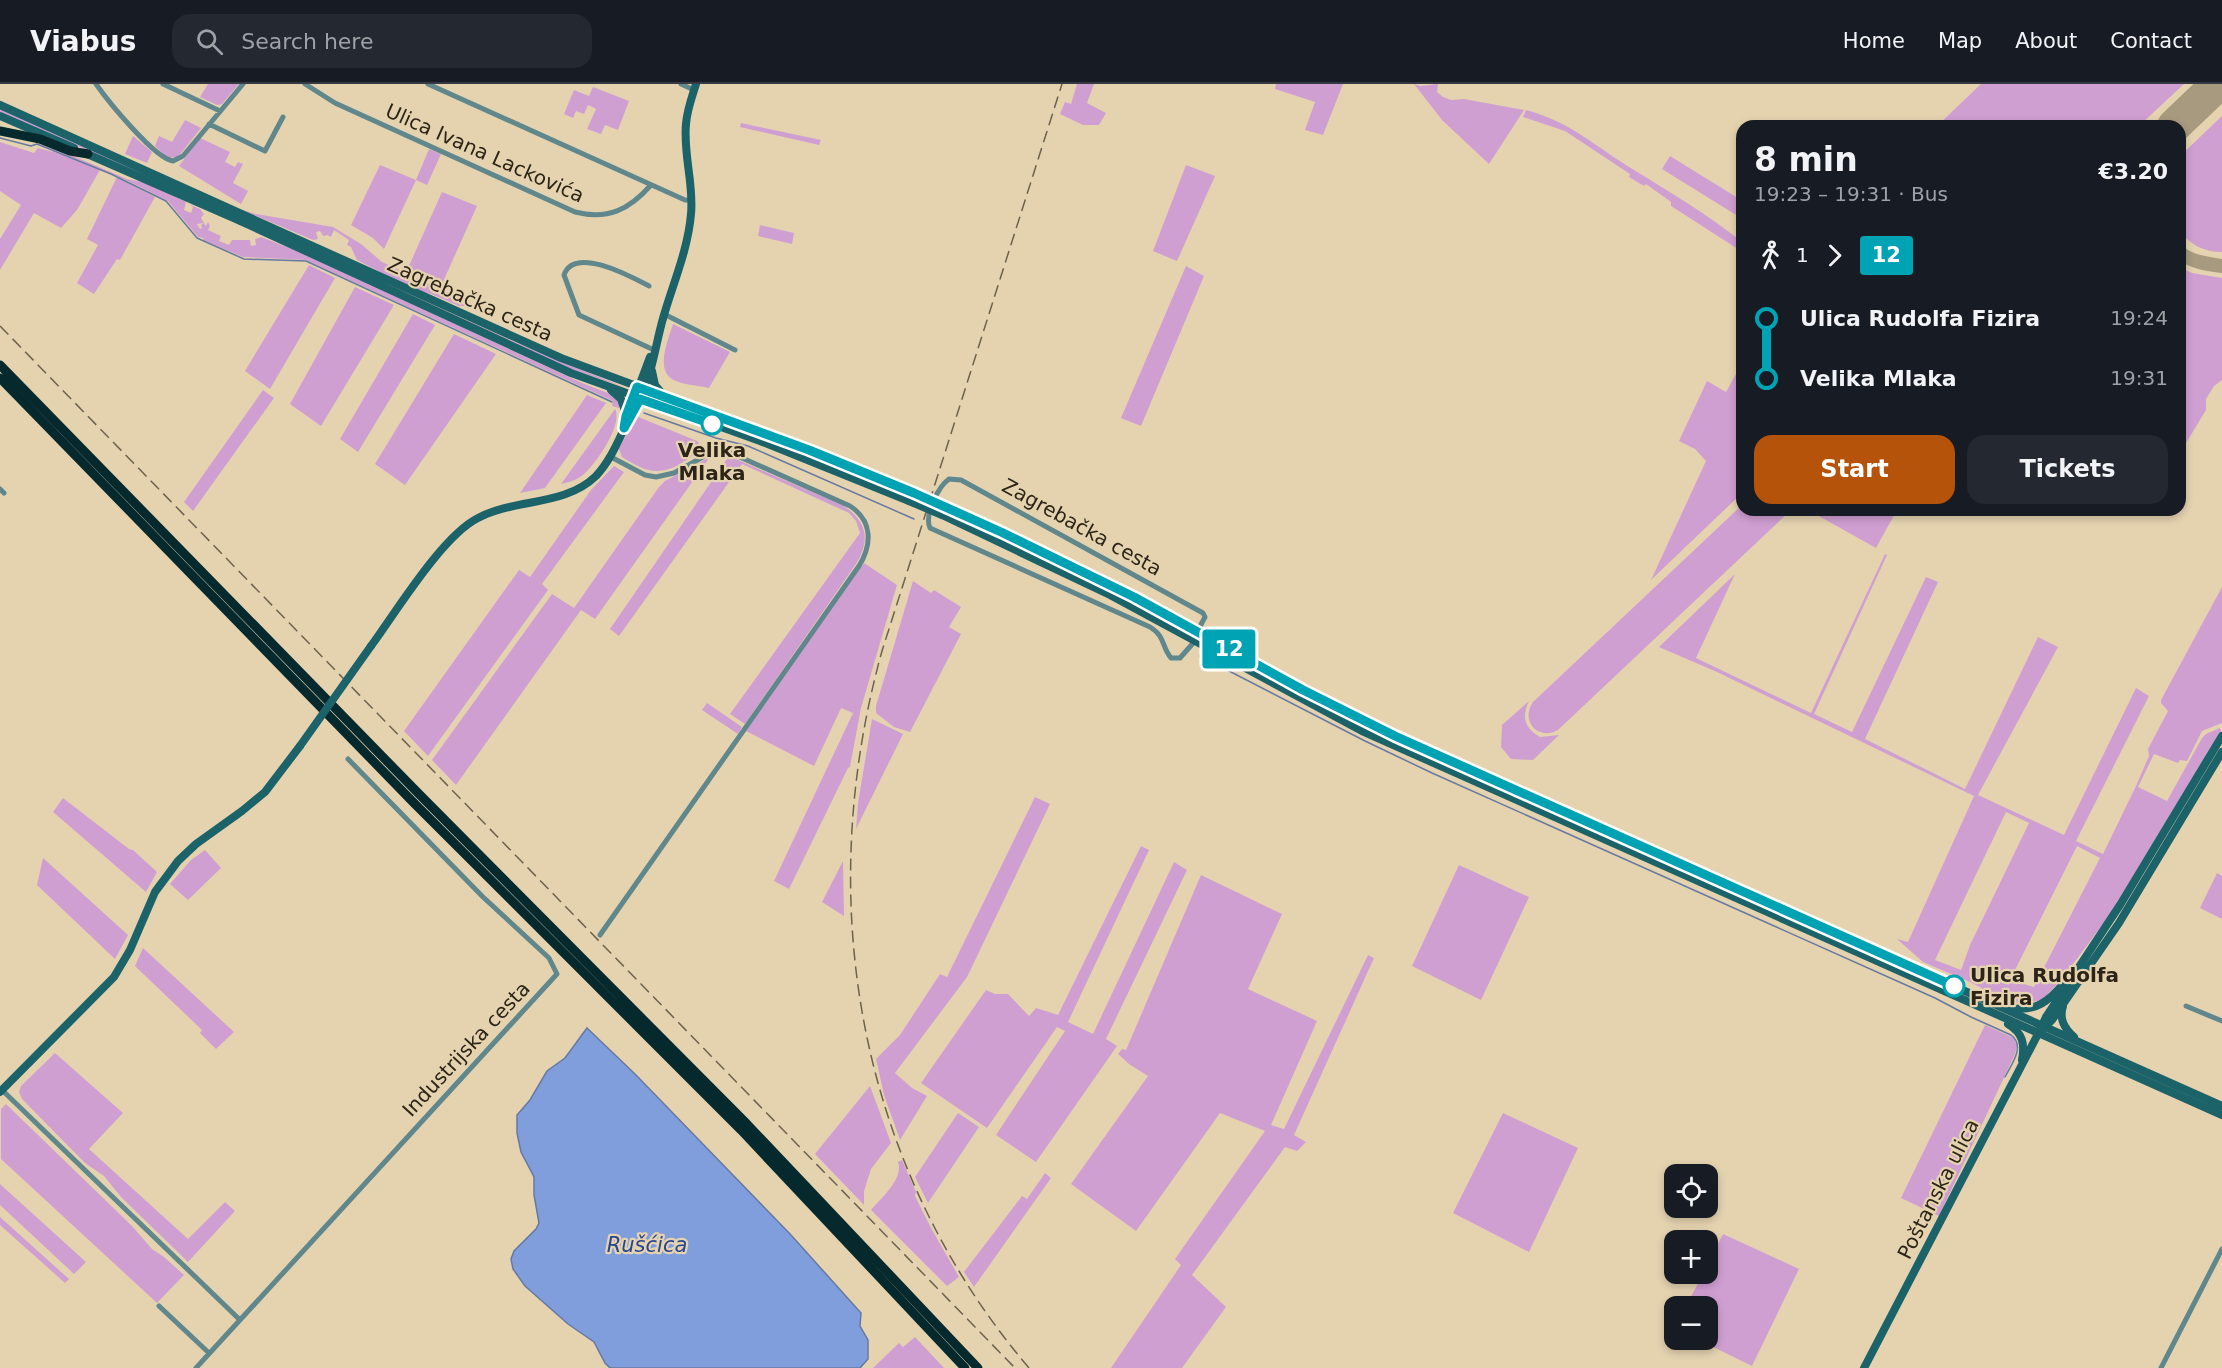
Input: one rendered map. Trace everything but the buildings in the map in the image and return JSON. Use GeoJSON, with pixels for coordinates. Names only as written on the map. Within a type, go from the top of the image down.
{"type":"FeatureCollection","features":[{"type":"Feature","properties":{"kind":"highway"},"geometry":{"type":"LineString","coordinates":[[0,131],[40,139],[70,151],[88,154]]}},
{"type":"Feature","properties":{"kind":"highway"},"geometry":{"type":"LineString","coordinates":[[0,365],[419,794],[747,1124],[978,1368]]}},
{"type":"Feature","properties":{"kind":"highway"},"geometry":{"type":"LineString","coordinates":[[0,378],[422,810],[741,1130],[965,1368]]}},
{"type":"Feature","properties":{"kind":"main road"},"geometry":{"type":"LineString","coordinates":[[640,389],[651,365],[690,225],[692,201],[686,129],[695,87]]}},
{"type":"Feature","properties":{"kind":"main road","name":"Zagrebačka cesta"},"geometry":{"type":"LineString","coordinates":[[0,105],[498,331],[640,389],[809,450],[945,506],[1080,569],[1323,700],[1419,747],[2222,1106]]}},
{"type":"Feature","properties":{"kind":"main road","name":"Zagrebačka cesta"},"geometry":{"type":"LineString","coordinates":[[0,116],[255,228],[510,346],[608,387],[798,455],[942,514],[1083,582],[1362,731],[1992,1013]]}},
{"type":"Feature","properties":{"kind":"main road"},"geometry":{"type":"LineString","coordinates":[[1,1091],[114,977],[127,957],[155,892],[178,861],[196,844],[265,792],[446,544],[468,524],[499,509],[558,497],[577,489],[596,476],[611,457],[654,350]]}},
{"type":"Feature","properties":{"kind":"main road"},"geometry":{"type":"LineString","coordinates":[[651,365],[655,385],[666,398]]}},
{"type":"Feature","properties":{"kind":"main road"},"geometry":{"type":"LineString","coordinates":[[608,387],[621,399],[626,416]]}},
{"type":"Feature","properties":{"kind":"main road"},"geometry":{"type":"LineString","coordinates":[[624,428],[626,416],[637,397]]}},
{"type":"Feature","properties":{"kind":"main road"},"geometry":{"type":"LineString","coordinates":[[2044,1026],[2222,736]]}},
{"type":"Feature","properties":{"kind":"main road"},"geometry":{"type":"LineString","coordinates":[[2044,1026],[2065,1001],[2119,923],[2222,752]]}},
{"type":"Feature","properties":{"kind":"main road"},"geometry":{"type":"LineString","coordinates":[[1996,1005],[2022,1010],[2037,1007],[2049,1000],[2065,982],[2077,973]]}},
{"type":"Feature","properties":{"kind":"main road"},"geometry":{"type":"LineString","coordinates":[[2065,1001],[2061,1011],[2063,1024],[2068,1032],[2083,1044]]}},
{"type":"Feature","properties":{"kind":"main road"},"geometry":{"type":"LineString","coordinates":[[1992,1013],[2222,1114]]}},
{"type":"Feature","properties":{"kind":"main road"},"geometry":{"type":"LineString","coordinates":[[1992,1013],[2021,1035],[2024,1049],[2019,1069]]}},
{"type":"Feature","properties":{"kind":"main road","name":"Poštanska ulica"},"geometry":{"type":"LineString","coordinates":[[1864,1368],[1941,1224],[2019,1069],[2044,1026]]}},
{"type":"Feature","properties":{"kind":"street"},"geometry":{"type":"LineString","coordinates":[[96,84],[134,129],[164,158],[173,161],[183,156],[243,84]]}},
{"type":"Feature","properties":{"kind":"street"},"geometry":{"type":"LineString","coordinates":[[163,84],[220,111]]}},
{"type":"Feature","properties":{"kind":"street","name":"Ulica Ivana Lackovića"},"geometry":{"type":"LineString","coordinates":[[305,84],[335,103],[575,212],[594,216],[616,212],[634,201],[651,184]]}},
{"type":"Feature","properties":{"kind":"street"},"geometry":{"type":"LineString","coordinates":[[428,84],[685,200],[692,201]]}},
{"type":"Feature","properties":{"kind":"street"},"geometry":{"type":"LineString","coordinates":[[681,84],[695,87]]}},
{"type":"Feature","properties":{"kind":"street"},"geometry":{"type":"LineString","coordinates":[[209,124],[265,151],[283,117]]}},
{"type":"Feature","properties":{"kind":"street"},"geometry":{"type":"LineString","coordinates":[[649,286],[595,263],[570,267],[565,270],[564,275],[579,315],[654,350]]}},
{"type":"Feature","properties":{"kind":"street"},"geometry":{"type":"LineString","coordinates":[[664,314],[735,350]]}},
{"type":"Feature","properties":{"kind":"street"},"geometry":{"type":"LineString","coordinates":[[600,935],[859,566],[869,540],[868,529],[863,518],[850,506],[732,453],[710,453],[674,473],[656,477],[645,475],[611,457]]}},
{"type":"Feature","properties":{"kind":"street","name":"Zagrebačka cesta"},"geometry":{"type":"LineString","coordinates":[[1195,641],[1185,654],[1173,659],[1168,654],[1162,638],[1149,627],[932,529],[928,525],[928,518],[942,486],[949,479],[961,480],[1203,613],[1203,622],[1197,632]]}},
{"type":"Feature","properties":{"kind":"street","name":"Industrijska cesta"},"geometry":{"type":"LineString","coordinates":[[196,1368],[557,974],[549,958],[483,897],[348,759]]}},
{"type":"Feature","properties":{"kind":"street"},"geometry":{"type":"LineString","coordinates":[[2186,1006],[2222,1021]]}},
{"type":"Feature","properties":{"kind":"street"},"geometry":{"type":"LineString","coordinates":[[1,1091],[240,1320]]}},
{"type":"Feature","properties":{"kind":"street"},"geometry":{"type":"LineString","coordinates":[[2161,1368],[2222,1249]]}},
{"type":"Feature","properties":{"kind":"street"},"geometry":{"type":"LineString","coordinates":[[159,1306],[209,1353]]}},
{"type":"Feature","properties":{"kind":"shaded area"},"geometry":{"type":"Polygon","coordinates":[[[208,84],[239,84],[222,104],[217,105],[200,97],[208,84]]]}},
{"type":"Feature","properties":{"kind":"shaded area"},"geometry":{"type":"Polygon","coordinates":[[[1077,84],[1094,84],[1087,103],[1106,113],[1099,125],[1083,125],[1060,114],[1065,102],[1071,104],[1077,84]]]}},
{"type":"Feature","properties":{"kind":"shaded area"},"geometry":{"type":"Polygon","coordinates":[[[1276,84],[1343,84],[1323,135],[1305,130],[1315,102],[1275,89],[1276,84]]]}},
{"type":"Feature","properties":{"kind":"shaded area"},"geometry":{"type":"Polygon","coordinates":[[[1414,84],[1420,86],[1438,84],[1437,92],[1451,100],[1464,99],[1524,110],[1489,164],[1442,120],[1414,84]]]}},
{"type":"Feature","properties":{"kind":"shaded area"},"geometry":{"type":"Polygon","coordinates":[[[1981,84],[2184,84],[2145,120],[1943,120],[1981,84]]]}},
{"type":"Feature","properties":{"kind":"shaded area"},"geometry":{"type":"Polygon","coordinates":[[[593,87],[629,101],[618,130],[605,125],[601,134],[587,129],[596,109],[588,105],[584,114],[576,111],[573,118],[564,114],[574,90],[589,96],[593,87]]]}},
{"type":"Feature","properties":{"kind":"shaded area"},"geometry":{"type":"Polygon","coordinates":[[[0,109],[517,343],[626,388],[563,366],[0,112],[0,109]]]}},
{"type":"Feature","properties":{"kind":"shaded area"},"geometry":{"type":"Polygon","coordinates":[[[1526,110],[1570,128],[1728,231],[1736,237],[1736,248],[1671,206],[1671,202],[1646,184],[1644,186],[1629,177],[1630,174],[1565,131],[1523,117],[1526,110]]]}},
{"type":"Feature","properties":{"kind":"shaded area"},"geometry":{"type":"Polygon","coordinates":[[[2222,116],[2222,252],[2198,247],[2186,238],[2186,150],[2222,116]]]}},
{"type":"Feature","properties":{"kind":"shaded area"},"geometry":{"type":"Polygon","coordinates":[[[185,120],[201,128],[178,157],[168,158],[155,146],[159,136],[172,142],[185,120]]]}},
{"type":"Feature","properties":{"kind":"shaded area"},"geometry":{"type":"Polygon","coordinates":[[[741,123],[821,140],[819,145],[740,127],[741,123]]]}},
{"type":"Feature","properties":{"kind":"shaded area"},"geometry":{"type":"Polygon","coordinates":[[[133,136],[152,152],[147,163],[125,154],[133,136]]]}},
{"type":"Feature","properties":{"kind":"shaded area"},"geometry":{"type":"Polygon","coordinates":[[[200,138],[230,152],[225,162],[235,167],[238,162],[243,164],[233,183],[248,191],[241,204],[179,166],[200,138]]]}},
{"type":"Feature","properties":{"kind":"shaded area"},"geometry":{"type":"Polygon","coordinates":[[[0,142],[34,153],[38,148],[64,155],[100,170],[77,210],[61,228],[34,213],[0,270],[0,239],[21,205],[0,191],[0,142]]]}},
{"type":"Feature","properties":{"kind":"shaded area"},"geometry":{"type":"Polygon","coordinates":[[[43,143],[127,179],[147,183],[186,202],[184,210],[191,213],[193,207],[189,204],[200,209],[204,214],[201,218],[206,226],[208,222],[210,226],[208,230],[221,236],[219,241],[229,245],[232,240],[250,240],[251,246],[256,245],[255,239],[261,237],[308,255],[582,383],[613,395],[621,403],[619,408],[612,406],[613,401],[306,260],[243,257],[203,240],[204,238],[198,237],[168,201],[126,180],[42,145],[43,143]]]}},
{"type":"Feature","properties":{"kind":"shaded area"},"geometry":{"type":"Polygon","coordinates":[[[429,149],[441,154],[427,185],[416,180],[429,149]]]}},
{"type":"Feature","properties":{"kind":"shaded area"},"geometry":{"type":"Polygon","coordinates":[[[1670,156],[1736,197],[1736,215],[1662,169],[1670,156]]]}},
{"type":"Feature","properties":{"kind":"shaded area"},"geometry":{"type":"Polygon","coordinates":[[[380,165],[416,180],[384,249],[373,238],[351,225],[380,165]]]}},
{"type":"Feature","properties":{"kind":"shaded area"},"geometry":{"type":"Polygon","coordinates":[[[1186,165],[1215,176],[1177,261],[1153,251],[1186,165]]]}},
{"type":"Feature","properties":{"kind":"shaded area"},"geometry":{"type":"Polygon","coordinates":[[[117,177],[155,197],[120,260],[117,259],[94,294],[77,283],[98,245],[87,239],[117,177]]]}},
{"type":"Feature","properties":{"kind":"shaded area"},"geometry":{"type":"Polygon","coordinates":[[[442,192],[477,206],[442,284],[408,268],[442,192]]]}},
{"type":"Feature","properties":{"kind":"shaded area"},"geometry":{"type":"Polygon","coordinates":[[[242,210],[333,227],[361,244],[382,262],[471,303],[459,306],[413,289],[357,260],[351,247],[347,245],[349,240],[334,230],[331,237],[323,236],[320,231],[316,232],[318,239],[313,240],[242,210]]]}},
{"type":"Feature","properties":{"kind":"shaded area"},"geometry":{"type":"Polygon","coordinates":[[[760,225],[794,233],[792,244],[758,236],[760,225]]]}},
{"type":"Feature","properties":{"kind":"shaded area"},"geometry":{"type":"Polygon","coordinates":[[[309,265],[335,278],[270,389],[245,371],[309,265]]]}},
{"type":"Feature","properties":{"kind":"shaded area"},"geometry":{"type":"Polygon","coordinates":[[[1186,266],[1204,276],[1141,426],[1121,418],[1186,266]]]}},
{"type":"Feature","properties":{"kind":"shaded area"},"geometry":{"type":"Polygon","coordinates":[[[2186,270],[2222,278],[2222,380],[2214,386],[2206,399],[2206,410],[2186,443],[2186,270]]]}},
{"type":"Feature","properties":{"kind":"shaded area"},"geometry":{"type":"Polygon","coordinates":[[[355,287],[394,305],[321,426],[290,404],[355,287]]]}},
{"type":"Feature","properties":{"kind":"shaded area"},"geometry":{"type":"Polygon","coordinates":[[[413,314],[435,325],[358,452],[340,439],[413,314]]]}},
{"type":"Feature","properties":{"kind":"shaded area"},"geometry":{"type":"Polygon","coordinates":[[[673,324],[730,352],[709,388],[680,383],[667,374],[664,360],[673,324]]]}},
{"type":"Feature","properties":{"kind":"shaded area"},"geometry":{"type":"Polygon","coordinates":[[[454,334],[496,354],[405,485],[375,464],[454,334]]]}},
{"type":"Feature","properties":{"kind":"shaded area"},"geometry":{"type":"Polygon","coordinates":[[[1736,374],[1736,499],[1651,580],[1706,461],[1695,449],[1679,441],[1707,381],[1726,392],[1736,374]]]}},
{"type":"Feature","properties":{"kind":"shaded area"},"geometry":{"type":"Polygon","coordinates":[[[263,390],[274,398],[193,511],[184,502],[263,390]]]}},
{"type":"Feature","properties":{"kind":"shaded area"},"geometry":{"type":"Polygon","coordinates":[[[587,395],[606,403],[545,488],[520,493],[587,395]]]}},
{"type":"Feature","properties":{"kind":"shaded area"},"geometry":{"type":"Polygon","coordinates":[[[615,409],[617,416],[613,433],[597,460],[581,477],[561,484],[615,409]]]}},
{"type":"Feature","properties":{"kind":"shaded area"},"geometry":{"type":"Polygon","coordinates":[[[636,416],[700,444],[692,456],[672,468],[657,471],[636,465],[622,457],[619,449],[636,416]]]}},
{"type":"Feature","properties":{"kind":"shaded area"},"geometry":{"type":"Polygon","coordinates":[[[729,456],[842,505],[857,517],[865,539],[856,564],[745,724],[730,714],[860,533],[856,521],[849,513],[742,464],[619,636],[610,629],[729,456]]]}},
{"type":"Feature","properties":{"kind":"shaded area"},"geometry":{"type":"Polygon","coordinates":[[[710,457],[595,619],[581,610],[456,785],[432,760],[552,594],[574,608],[659,487],[665,481],[710,457]]]}},
{"type":"Feature","properties":{"kind":"shaded area"},"geometry":{"type":"Polygon","coordinates":[[[614,466],[624,472],[542,584],[548,590],[428,756],[404,731],[519,570],[530,577],[591,490],[614,466]]]}},
{"type":"Feature","properties":{"kind":"shaded area"},"geometry":{"type":"Polygon","coordinates":[[[1736,511],[1736,516],[1785,516],[1558,730],[1544,733],[1533,727],[1529,716],[1533,702],[1736,511]]]}},
{"type":"Feature","properties":{"kind":"shaded area"},"geometry":{"type":"Polygon","coordinates":[[[1819,516],[1894,516],[1876,548],[1819,516]]]}},
{"type":"Feature","properties":{"kind":"shaded area"},"geometry":{"type":"Polygon","coordinates":[[[1885,554],[1887,555],[1814,714],[1852,732],[1926,577],[1938,582],[1865,739],[1965,789],[2038,637],[2058,647],[1978,795],[2064,835],[2136,688],[2149,696],[2076,841],[2103,854],[2149,756],[2148,749],[2168,711],[2161,700],[2222,587],[2222,723],[2202,731],[2187,761],[2180,760],[2178,763],[2154,754],[2138,787],[2167,801],[2202,738],[2220,728],[2221,731],[2109,916],[2061,980],[2042,1000],[2023,1004],[2004,1000],[1970,982],[1923,962],[1897,939],[1908,942],[1974,796],[1717,672],[1659,647],[1735,574],[1696,658],[1811,713],[1885,554]],[[2006,812],[1935,960],[1961,970],[1970,945],[2029,823],[2006,812]],[[2077,846],[2010,980],[2034,987],[2100,858],[2077,846]]]}},
{"type":"Feature","properties":{"kind":"shaded area"},"geometry":{"type":"Polygon","coordinates":[[[864,563],[897,585],[861,708],[850,767],[789,889],[774,881],[853,713],[841,708],[814,766],[746,731],[864,563]]]}},
{"type":"Feature","properties":{"kind":"shaded area"},"geometry":{"type":"Polygon","coordinates":[[[913,581],[931,593],[934,590],[961,607],[949,627],[961,634],[910,732],[894,727],[876,713],[876,706],[913,581]]]}},
{"type":"Feature","properties":{"kind":"shaded area"},"geometry":{"type":"Polygon","coordinates":[[[1529,701],[1525,717],[1531,730],[1540,737],[1559,735],[1533,760],[1511,759],[1501,747],[1502,725],[1529,701]]]}},
{"type":"Feature","properties":{"kind":"shaded area"},"geometry":{"type":"Polygon","coordinates":[[[707,703],[742,727],[738,734],[702,710],[707,703]]]}},
{"type":"Feature","properties":{"kind":"shaded area"},"geometry":{"type":"Polygon","coordinates":[[[872,719],[903,734],[856,829],[858,803],[872,719]]]}},
{"type":"Feature","properties":{"kind":"shaded area"},"geometry":{"type":"Polygon","coordinates":[[[1035,797],[1050,804],[967,977],[895,1073],[912,1088],[927,1096],[900,1140],[884,1095],[876,1059],[900,1035],[940,974],[947,977],[1035,797]]]}},
{"type":"Feature","properties":{"kind":"shaded area"},"geometry":{"type":"Polygon","coordinates":[[[63,798],[133,850],[157,872],[146,892],[53,812],[63,798]]]}},
{"type":"Feature","properties":{"kind":"shaded area"},"geometry":{"type":"Polygon","coordinates":[[[1141,846],[1149,850],[1068,1022],[1093,1034],[1174,862],[1187,870],[1106,1039],[1117,1046],[1036,1162],[996,1135],[1065,1031],[1057,1027],[987,1128],[921,1083],[986,990],[995,994],[1008,994],[1029,1016],[1036,1008],[1058,1015],[1141,846]]]}},
{"type":"Feature","properties":{"kind":"shaded area"},"geometry":{"type":"Polygon","coordinates":[[[205,850],[221,868],[188,900],[170,884],[191,860],[205,850]]]}},
{"type":"Feature","properties":{"kind":"shaded area"},"geometry":{"type":"Polygon","coordinates":[[[43,858],[128,935],[115,959],[37,885],[43,858]]]}},
{"type":"Feature","properties":{"kind":"shaded area"},"geometry":{"type":"Polygon","coordinates":[[[843,861],[844,916],[822,902],[843,861]]]}},
{"type":"Feature","properties":{"kind":"shaded area"},"geometry":{"type":"Polygon","coordinates":[[[1459,865],[1529,897],[1481,1000],[1412,966],[1459,865]]]}},
{"type":"Feature","properties":{"kind":"shaded area"},"geometry":{"type":"Polygon","coordinates":[[[2217,873],[2222,876],[2222,919],[2200,908],[2217,873]]]}},
{"type":"Feature","properties":{"kind":"shaded area"},"geometry":{"type":"Polygon","coordinates":[[[1201,875],[1282,914],[1248,989],[1317,1021],[1271,1125],[1284,1129],[1368,955],[1374,958],[1294,1135],[1306,1142],[1297,1151],[1285,1147],[1192,1275],[1226,1307],[1182,1368],[1111,1368],[1181,1265],[1175,1259],[1265,1131],[1220,1113],[1136,1231],[1071,1184],[1148,1076],[1118,1054],[1122,1049],[1126,1050],[1201,875]]]}},
{"type":"Feature","properties":{"kind":"shaded area"},"geometry":{"type":"Polygon","coordinates":[[[143,948],[234,1032],[216,1049],[200,1033],[202,1030],[135,966],[143,948]]]}},
{"type":"Feature","properties":{"kind":"shaded area"},"geometry":{"type":"Polygon","coordinates":[[[1985,1025],[2014,1038],[2017,1045],[2015,1054],[1939,1216],[1901,1198],[1985,1025]]]}},
{"type":"Feature","properties":{"kind":"shaded area"},"geometry":{"type":"Polygon","coordinates":[[[55,1053],[123,1113],[89,1149],[188,1239],[225,1202],[235,1211],[188,1262],[121,1197],[104,1176],[85,1163],[22,1099],[19,1092],[21,1086],[55,1053]]]}},
{"type":"Feature","properties":{"kind":"shaded area"},"geometry":{"type":"Polygon","coordinates":[[[870,1086],[891,1143],[871,1169],[864,1191],[864,1205],[815,1154],[870,1086]]]}},
{"type":"Feature","properties":{"kind":"shaded area"},"geometry":{"type":"Polygon","coordinates":[[[6,1104],[132,1226],[152,1249],[184,1275],[157,1303],[1,1159],[1,1109],[6,1104]]]}},
{"type":"Feature","properties":{"kind":"shaded area"},"geometry":{"type":"Polygon","coordinates":[[[958,1113],[979,1127],[928,1203],[915,1177],[958,1113]]]}},
{"type":"Feature","properties":{"kind":"shaded area"},"geometry":{"type":"Polygon","coordinates":[[[1503,1113],[1578,1148],[1529,1252],[1453,1213],[1503,1113]]]}},
{"type":"Feature","properties":{"kind":"shaded area"},"geometry":{"type":"Polygon","coordinates":[[[902,1160],[916,1192],[915,1196],[959,1277],[947,1286],[871,1210],[895,1181],[898,1175],[898,1162],[902,1160]]]}},
{"type":"Feature","properties":{"kind":"shaded area"},"geometry":{"type":"Polygon","coordinates":[[[1045,1173],[1051,1178],[974,1287],[964,1272],[1022,1196],[1027,1199],[1045,1173]]]}},
{"type":"Feature","properties":{"kind":"shaded area"},"geometry":{"type":"Polygon","coordinates":[[[0,1184],[86,1262],[74,1274],[0,1205],[0,1184]]]}},
{"type":"Feature","properties":{"kind":"shaded area"},"geometry":{"type":"Polygon","coordinates":[[[0,1217],[69,1279],[65,1283],[0,1225],[0,1217]]]}},
{"type":"Feature","properties":{"kind":"shaded area"},"geometry":{"type":"Polygon","coordinates":[[[1723,1234],[1799,1269],[1752,1366],[1718,1349],[1718,1296],[1691,1296],[1698,1284],[1718,1284],[1718,1244],[1723,1234]]]}},
{"type":"Feature","properties":{"kind":"shaded area"},"geometry":{"type":"Polygon","coordinates":[[[915,1337],[944,1368],[873,1368],[899,1343],[903,1347],[915,1337]]]}},
{"type":"Feature","properties":{"kind":"water","name":"Rušćica"},"geometry":{"type":"Polygon","coordinates":[[[587,1028],[635,1074],[791,1235],[861,1313],[860,1326],[868,1340],[868,1359],[860,1368],[610,1368],[594,1342],[568,1324],[525,1286],[513,1269],[511,1259],[514,1251],[539,1223],[534,1195],[534,1177],[521,1152],[517,1133],[517,1115],[530,1100],[547,1071],[565,1058],[587,1028]]]}},
{"type":"Feature","properties":{"kind":"waterway"},"geometry":{"type":"LineString","coordinates":[[0,138],[31,146],[37,144],[111,174],[166,201],[197,238],[244,259],[306,261],[612,402]]}},
{"type":"Feature","properties":{"kind":"waterway"},"geometry":{"type":"LineString","coordinates":[[644,413],[716,438],[748,446],[914,519]]}},
{"type":"Feature","properties":{"kind":"waterway"},"geometry":{"type":"LineString","coordinates":[[1200,656],[1432,773],[1935,998],[2011,1035],[2015,1039],[2017,1050],[2005,1077]]}},
{"type":"Feature","properties":{"kind":"taxiway"},"geometry":{"type":"LineString","coordinates":[[2186,256],[2195,261],[2222,266]]}},
{"type":"Feature","properties":{"kind":"runway"},"geometry":{"type":"LineString","coordinates":[[2180,120],[2218,84]]}},
{"type":"Feature","properties":{"kind":"railway"},"geometry":{"type":"LineString","coordinates":[[1029,1368],[971,1290],[924,1206],[889,1119],[865,1028],[853,935],[851,841],[861,746],[882,651],[1062,84]]}},
{"type":"Feature","properties":{"kind":"railway"},"geometry":{"type":"LineString","coordinates":[[0,326],[1015,1368]]}},
{"type":"Feature","properties":{"kind":"bus line","name":"12"},"geometry":{"type":"LineString","coordinates":[[712,424],[640,399],[624,428],[637,387],[809,450],[945,506],[1080,569],[1323,700],[1395,736],[1954,986]]}},
{"type":"Feature","properties":{"kind":"place","name":"Velika Mlaka"},"geometry":{"type":"Point","coordinates":[712,424]}},
{"type":"Feature","properties":{"kind":"place","name":"Ulica Rudolfa Fizira"},"geometry":{"type":"Point","coordinates":[1954,986]}}]}
